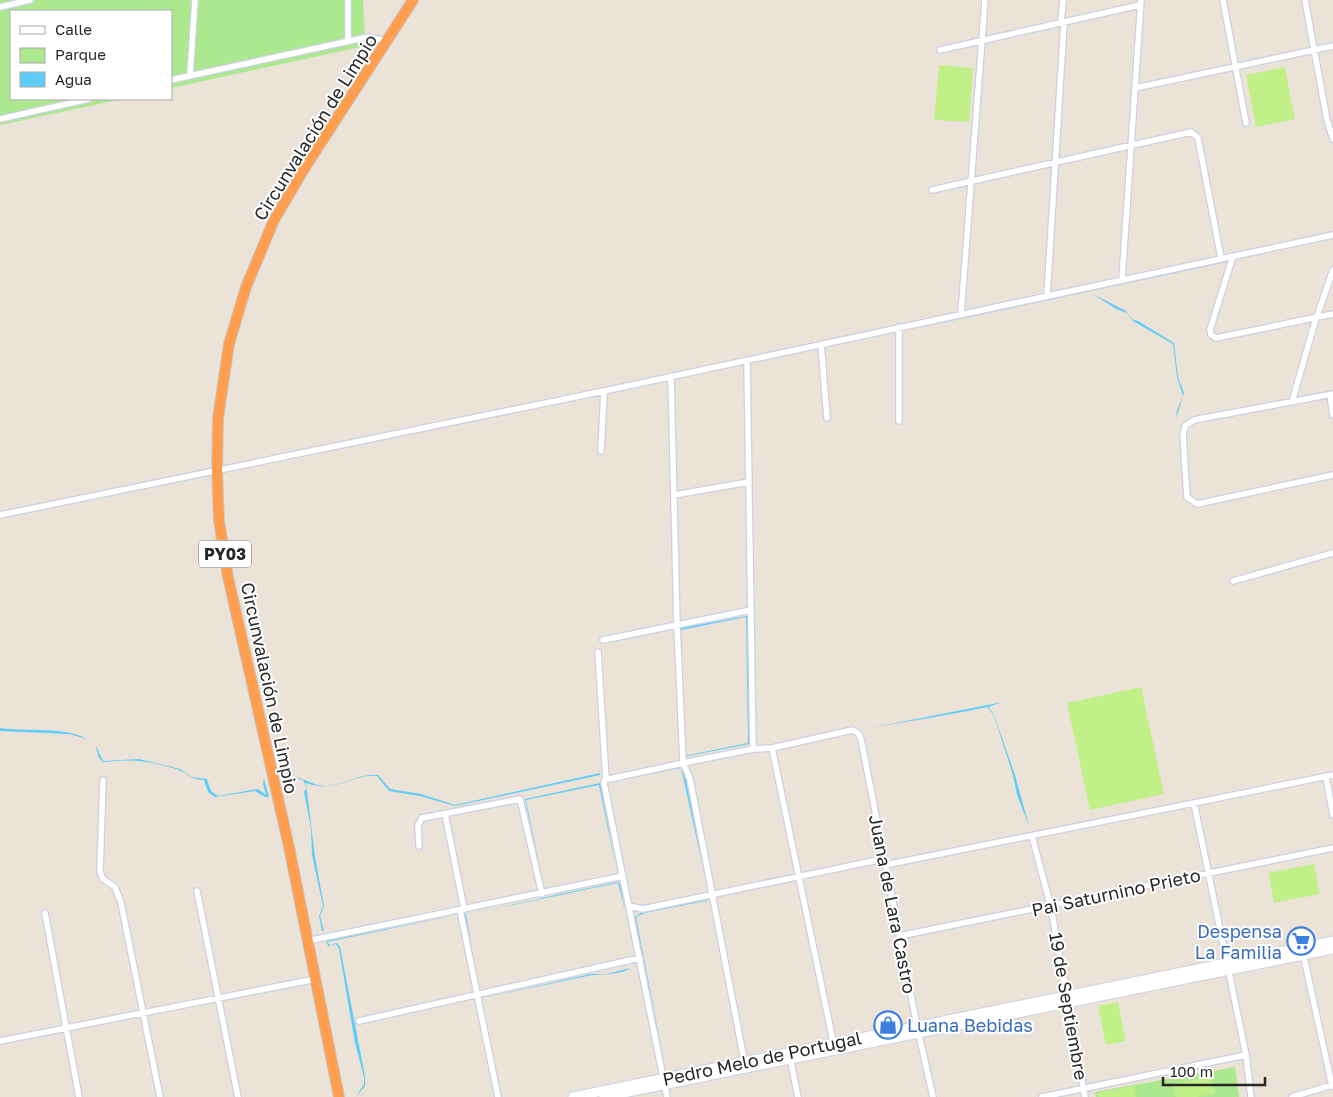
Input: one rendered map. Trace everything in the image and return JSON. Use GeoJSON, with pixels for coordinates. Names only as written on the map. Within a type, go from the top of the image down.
{"type":"FeatureCollection","features":[{"type":"Feature","properties":{"kind":"highway","name":"Circunvalación de Limpio"},"geometry":{"type":"LineString","coordinates":[[339,1097],[289,847],[228,577],[220,521],[217,471],[218,418],[229,344],[246,287],[274,220],[304,169],[413,0]]}},
{"type":"Feature","properties":{"kind":"street"},"geometry":{"type":"LineString","coordinates":[[0,7],[30,0]]}},
{"type":"Feature","properties":{"kind":"street"},"geometry":{"type":"LineString","coordinates":[[190,76],[195,0]]}},
{"type":"Feature","properties":{"kind":"street"},"geometry":{"type":"LineString","coordinates":[[348,0],[348,41]]}},
{"type":"Feature","properties":{"kind":"street"},"geometry":{"type":"LineString","coordinates":[[961,314],[984,0]]}},
{"type":"Feature","properties":{"kind":"street"},"geometry":{"type":"LineString","coordinates":[[1047,296],[1063,0]]}},
{"type":"Feature","properties":{"kind":"street"},"geometry":{"type":"LineString","coordinates":[[1223,0],[1246,123]]}},
{"type":"Feature","properties":{"kind":"street"},"geometry":{"type":"LineString","coordinates":[[1305,0],[1313,50],[1333,139]]}},
{"type":"Feature","properties":{"kind":"street"},"geometry":{"type":"LineString","coordinates":[[940,50],[1062,23],[1140,3],[1122,280]]}},
{"type":"Feature","properties":{"kind":"street"},"geometry":{"type":"LineString","coordinates":[[172,80],[372,36],[387,41]]}},
{"type":"Feature","properties":{"kind":"street"},"geometry":{"type":"LineString","coordinates":[[1135,88],[1333,46]]}},
{"type":"Feature","properties":{"kind":"street"},"geometry":{"type":"LineString","coordinates":[[0,119],[85,100]]}},
{"type":"Feature","properties":{"kind":"street"},"geometry":{"type":"LineString","coordinates":[[932,190],[1191,132],[1198,138],[1221,258]]}},
{"type":"Feature","properties":{"kind":"street"},"geometry":{"type":"LineString","coordinates":[[0,515],[604,391],[1333,235]]}},
{"type":"Feature","properties":{"kind":"street"},"geometry":{"type":"LineString","coordinates":[[1233,256],[1210,330],[1211,335],[1216,338],[1333,314]]}},
{"type":"Feature","properties":{"kind":"street"},"geometry":{"type":"LineString","coordinates":[[1292,402],[1314,324],[1319,316],[1333,270]]}},
{"type":"Feature","properties":{"kind":"street"},"geometry":{"type":"LineString","coordinates":[[899,327],[899,421]]}},
{"type":"Feature","properties":{"kind":"street"},"geometry":{"type":"LineString","coordinates":[[821,344],[828,418]]}},
{"type":"Feature","properties":{"kind":"street"},"geometry":{"type":"LineString","coordinates":[[747,360],[753,749]]}},
{"type":"Feature","properties":{"kind":"street"},"geometry":{"type":"LineString","coordinates":[[671,376],[676,625],[682,762],[690,779],[746,1065]]}},
{"type":"Feature","properties":{"kind":"street"},"geometry":{"type":"LineString","coordinates":[[600,451],[604,391]]}},
{"type":"Feature","properties":{"kind":"street"},"geometry":{"type":"LineString","coordinates":[[1333,415],[1332,394],[1189,422],[1185,426],[1183,435],[1187,497],[1197,504],[1333,475]]}},
{"type":"Feature","properties":{"kind":"street"},"geometry":{"type":"LineString","coordinates":[[674,495],[749,482]]}},
{"type":"Feature","properties":{"kind":"street"},"geometry":{"type":"LineString","coordinates":[[1233,581],[1333,553]]}},
{"type":"Feature","properties":{"kind":"street"},"geometry":{"type":"LineString","coordinates":[[603,640],[751,610]]}},
{"type":"Feature","properties":{"kind":"street"},"geometry":{"type":"LineString","coordinates":[[598,652],[606,779],[604,784],[667,1097]]}},
{"type":"Feature","properties":{"kind":"street","name":"Juana de Lara Castro"},"geometry":{"type":"LineString","coordinates":[[772,748],[846,731],[858,733],[861,739],[884,862],[933,1097]]}},
{"type":"Feature","properties":{"kind":"street"},"geometry":{"type":"LineString","coordinates":[[606,779],[682,762],[753,749],[772,748],[834,1047]]}},
{"type":"Feature","properties":{"kind":"street"},"geometry":{"type":"LineString","coordinates":[[629,906],[642,909],[798,877],[1032,836],[1333,775]]}},
{"type":"Feature","properties":{"kind":"street"},"geometry":{"type":"LineString","coordinates":[[1326,777],[1333,815]]}},
{"type":"Feature","properties":{"kind":"street"},"geometry":{"type":"LineString","coordinates":[[103,780],[100,872],[103,879],[111,883],[117,890],[132,950],[160,1097]]}},
{"type":"Feature","properties":{"kind":"street"},"geometry":{"type":"LineString","coordinates":[[419,846],[418,825],[421,819],[520,799],[542,894]]}},
{"type":"Feature","properties":{"kind":"street"},"geometry":{"type":"LineString","coordinates":[[1194,804],[1246,1055],[1251,1097]]}},
{"type":"Feature","properties":{"kind":"street"},"geometry":{"type":"LineString","coordinates":[[445,814],[498,1097]]}},
{"type":"Feature","properties":{"kind":"street","name":"19 de Septiembre"},"geometry":{"type":"LineString","coordinates":[[1032,836],[1050,905],[1085,1097]]}},
{"type":"Feature","properties":{"kind":"street","name":"Pai Saturnino Prieto"},"geometry":{"type":"LineString","coordinates":[[899,936],[1333,848]]}},
{"type":"Feature","properties":{"kind":"street"},"geometry":{"type":"LineString","coordinates":[[307,941],[623,876]]}},
{"type":"Feature","properties":{"kind":"street"},"geometry":{"type":"LineString","coordinates":[[197,891],[238,1097]]}},
{"type":"Feature","properties":{"kind":"street"},"geometry":{"type":"LineString","coordinates":[[46,913],[79,1097]]}},
{"type":"Feature","properties":{"kind":"street","name":"Pedro Melo de Portugal"},"geometry":{"type":"LineString","coordinates":[[604,1097],[664,1082],[789,1056],[1303,952],[1333,942]]}},
{"type":"Feature","properties":{"kind":"street","name":"Pedro Melo de Portugal"},"geometry":{"type":"LineString","coordinates":[[1303,952],[1333,950]]}},
{"type":"Feature","properties":{"kind":"street"},"geometry":{"type":"LineString","coordinates":[[1292,1097],[1332,1086],[1303,952]]}},
{"type":"Feature","properties":{"kind":"street"},"geometry":{"type":"LineString","coordinates":[[359,1021],[640,958]]}},
{"type":"Feature","properties":{"kind":"street"},"geometry":{"type":"LineString","coordinates":[[0,1041],[316,978]]}},
{"type":"Feature","properties":{"kind":"street"},"geometry":{"type":"LineString","coordinates":[[1042,1097],[1246,1055]]}},
{"type":"Feature","properties":{"kind":"street"},"geometry":{"type":"LineString","coordinates":[[789,1056],[798,1097]]}},
{"type":"Feature","properties":{"kind":"street","name":"Pedro Melo de Portugal"},"geometry":{"type":"LineString","coordinates":[[573,1097],[664,1082]]}},
{"type":"Feature","properties":{"kind":"green space"},"geometry":{"type":"Polygon","coordinates":[[[0,0],[363,0],[365,46],[172,88],[172,10],[10,10],[10,100],[117,100],[0,125],[0,0]]]}},
{"type":"Feature","properties":{"kind":"green space"},"geometry":{"type":"Polygon","coordinates":[[[939,65],[973,68],[969,122],[934,120],[939,65]]]}},
{"type":"Feature","properties":{"kind":"green space"},"geometry":{"type":"Polygon","coordinates":[[[1285,67],[1295,119],[1256,127],[1246,75],[1285,67]]]}},
{"type":"Feature","properties":{"kind":"green space"},"geometry":{"type":"Polygon","coordinates":[[[1141,687],[1164,794],[1090,810],[1067,703],[1141,687]]]}},
{"type":"Feature","properties":{"kind":"green space"},"geometry":{"type":"Polygon","coordinates":[[[1314,864],[1320,894],[1274,903],[1268,873],[1314,864]]]}},
{"type":"Feature","properties":{"kind":"green space"},"geometry":{"type":"Polygon","coordinates":[[[1118,1002],[1126,1041],[1106,1045],[1098,1006],[1118,1002]]]}},
{"type":"Feature","properties":{"kind":"green space"},"geometry":{"type":"Polygon","coordinates":[[[1235,1067],[1239,1097],[1096,1097],[1095,1092],[1235,1067]]]}},
{"type":"Feature","properties":{"kind":"green space"},"geometry":{"type":"Polygon","coordinates":[[[1211,1076],[1215,1093],[1197,1097],[1176,1097],[1173,1084],[1211,1076]]]}},
{"type":"Feature","properties":{"kind":"green space"},"geometry":{"type":"Polygon","coordinates":[[[1134,1086],[1136,1097],[1099,1097],[1098,1093],[1134,1086]]]}},
{"type":"Feature","properties":{"kind":"water"},"geometry":{"type":"Polygon","coordinates":[[[1226,261],[1226,262],[914,329],[1226,261]]]}},
{"type":"Feature","properties":{"kind":"water"},"geometry":{"type":"Polygon","coordinates":[[[1093,294],[1126,311],[1133,320],[1138,321],[1174,343],[1178,377],[1184,393],[1176,418],[1183,396],[1177,377],[1173,344],[1133,321],[1127,313],[1116,309],[1093,294]]]}},
{"type":"Feature","properties":{"kind":"water"},"geometry":{"type":"Polygon","coordinates":[[[747,616],[749,744],[683,757],[680,628],[747,616]],[[746,617],[681,630],[684,756],[748,743],[746,617]]]}},
{"type":"Feature","properties":{"kind":"water"},"geometry":{"type":"Polygon","coordinates":[[[1003,702],[988,707],[994,715],[1015,775],[1029,826],[1017,795],[1013,775],[994,716],[987,707],[865,729],[1003,702]]]}},
{"type":"Feature","properties":{"kind":"water"},"geometry":{"type":"Polygon","coordinates":[[[0,728],[67,732],[87,739],[69,734],[0,731],[0,728]]]}},
{"type":"Feature","properties":{"kind":"water"},"geometry":{"type":"Polygon","coordinates":[[[95,744],[103,761],[139,759],[180,769],[192,777],[176,769],[140,761],[103,762],[99,758],[95,744]]]}},
{"type":"Feature","properties":{"kind":"water"},"geometry":{"type":"Polygon","coordinates":[[[681,767],[686,781],[708,890],[681,768],[608,782],[681,767]]]}},
{"type":"Feature","properties":{"kind":"water"},"geometry":{"type":"Polygon","coordinates":[[[275,772],[293,773],[295,777],[324,786],[306,783],[306,787],[303,780],[295,778],[293,774],[275,772]]]}},
{"type":"Feature","properties":{"kind":"water"},"geometry":{"type":"Polygon","coordinates":[[[600,773],[600,775],[455,806],[420,796],[389,791],[377,776],[367,776],[330,786],[365,776],[378,775],[390,789],[421,794],[455,805],[600,773]]]}},
{"type":"Feature","properties":{"kind":"water"},"geometry":{"type":"Polygon","coordinates":[[[192,777],[207,779],[211,791],[218,796],[258,789],[266,795],[263,784],[264,779],[269,797],[265,797],[255,791],[215,797],[208,792],[204,780],[192,777]]]}},
{"type":"Feature","properties":{"kind":"water"},"geometry":{"type":"Polygon","coordinates":[[[600,783],[617,873],[599,785],[526,800],[544,888],[525,799],[600,783]]]}},
{"type":"Feature","properties":{"kind":"water"},"geometry":{"type":"Polygon","coordinates":[[[307,788],[315,857],[324,906],[320,916],[324,931],[322,931],[319,916],[323,906],[312,855],[311,828],[304,792],[307,788]]]}},
{"type":"Feature","properties":{"kind":"water"},"geometry":{"type":"Polygon","coordinates":[[[618,882],[625,911],[618,883],[466,914],[473,954],[465,914],[618,882]]]}},
{"type":"Feature","properties":{"kind":"water"},"geometry":{"type":"Polygon","coordinates":[[[705,900],[710,903],[705,901],[645,913],[636,917],[666,1072],[635,917],[641,913],[705,900]]]}},
{"type":"Feature","properties":{"kind":"water"},"geometry":{"type":"Polygon","coordinates":[[[457,915],[327,942],[330,945],[337,943],[340,947],[365,1076],[365,1086],[356,1097],[364,1084],[364,1077],[355,1043],[339,949],[336,944],[328,946],[326,941],[457,915]]]}},
{"type":"Feature","properties":{"kind":"water"},"geometry":{"type":"Polygon","coordinates":[[[631,968],[617,973],[607,974],[592,975],[483,998],[591,974],[606,974],[631,968]]]}},
{"type":"Feature","properties":{"kind":"place","name":"Despensa La Familia"},"geometry":{"type":"Point","coordinates":[1301,941]}},
{"type":"Feature","properties":{"kind":"place","name":"Luana Bebidas"},"geometry":{"type":"Point","coordinates":[888,1025]}}]}
